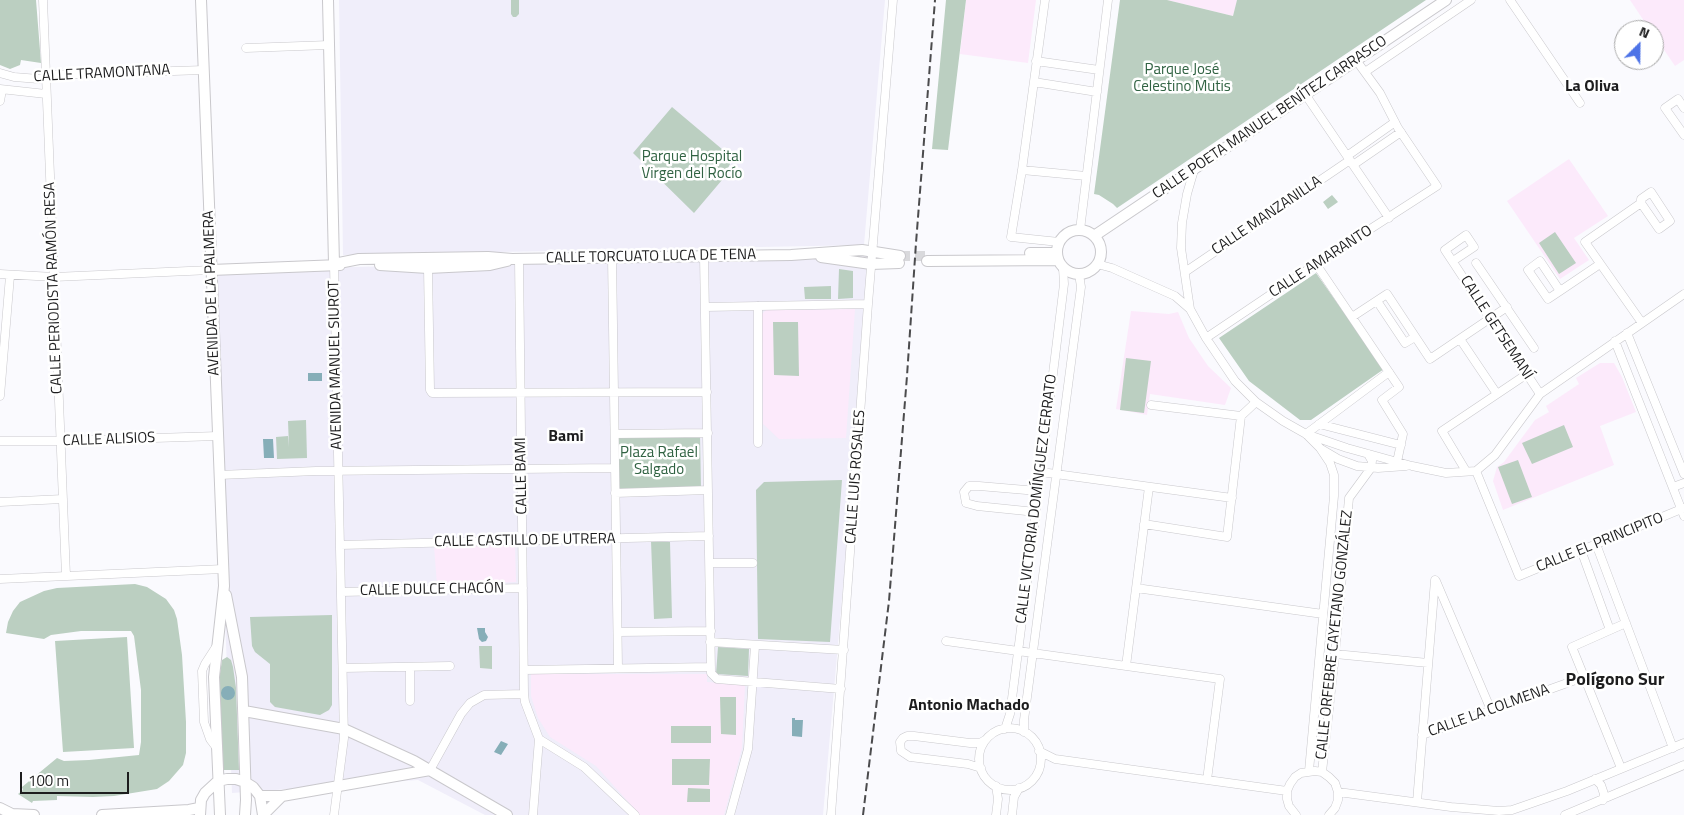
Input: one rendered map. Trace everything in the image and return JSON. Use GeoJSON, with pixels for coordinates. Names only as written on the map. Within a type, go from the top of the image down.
{"type":"FeatureCollection","features":[{"type":"Feature","properties":{"kind":"main road","name":"AVENIDA DE LA PALMERA"},"geometry":{"type":"LineString","coordinates":[[201,0],[224,586]]}},
{"type":"Feature","properties":{"kind":"main road","name":"AVENIDA MANUEL SIUROT"},"geometry":{"type":"LineString","coordinates":[[328,0],[334,264]]}},
{"type":"Feature","properties":{"kind":"main road","name":"CALLE POETA MANUEL BENÍTEZ CARRASCO"},"geometry":{"type":"LineString","coordinates":[[1094,236],[1446,0]]}},
{"type":"Feature","properties":{"kind":"main road"},"geometry":{"type":"LineString","coordinates":[[1080,230],[1094,236],[1101,252],[1097,264],[1086,273],[1079,274],[1068,271],[1059,260],[1059,242],[1067,232],[1080,230]]}},
{"type":"Feature","properties":{"kind":"main road","name":"CALLE TORCUATO LUCA DE TENA"},"geometry":{"type":"LineString","coordinates":[[334,264],[359,259],[488,257],[516,259],[791,254],[833,258],[872,257],[900,259]]}},
{"type":"Feature","properties":{"kind":"main road"},"geometry":{"type":"LineString","coordinates":[[927,258],[1059,260]]}},
{"type":"Feature","properties":{"kind":"main road","name":"CALLE TORCUATO LUCA DE TENA"},"geometry":{"type":"LineString","coordinates":[[211,270],[334,264],[428,268],[490,265],[516,259]]}},
{"type":"Feature","properties":{"kind":"main road"},"geometry":{"type":"LineString","coordinates":[[220,815],[214,677],[224,586]]}},
{"type":"Feature","properties":{"kind":"main road"},"geometry":{"type":"LineString","coordinates":[[224,586],[242,677],[245,815]]}},
{"type":"Feature","properties":{"kind":"main road"},"geometry":{"type":"LineString","coordinates":[[244,712],[344,730],[414,761],[507,815]]}},
{"type":"Feature","properties":{"kind":"main road"},"geometry":{"type":"LineString","coordinates":[[260,796],[282,796],[430,770]]}},
{"type":"Feature","properties":{"kind":"main road"},"geometry":{"type":"LineString","coordinates":[[102,815],[196,812],[204,792],[210,786],[218,781],[236,779],[253,787],[260,796],[263,815]]}},
{"type":"Feature","properties":{"kind":"main road"},"geometry":{"type":"LineString","coordinates":[[263,815],[282,796]]}},
{"type":"Feature","properties":{"kind":"main road"},"geometry":{"type":"LineString","coordinates":[[0,808],[12,814],[34,815]]}},
{"type":"Feature","properties":{"kind":"street","name":"CALLE PERIODISTA RAMÓN RESA"},"geometry":{"type":"LineString","coordinates":[[43,0],[66,576]]}},
{"type":"Feature","properties":{"kind":"street","name":"CALLE LUIS ROSALES"},"geometry":{"type":"LineString","coordinates":[[831,815],[868,304],[893,0]]}},
{"type":"Feature","properties":{"kind":"street"},"geometry":{"type":"LineString","coordinates":[[1045,0],[1011,237],[1059,242]]}},
{"type":"Feature","properties":{"kind":"street"},"geometry":{"type":"LineString","coordinates":[[1080,230],[1108,0]]}},
{"type":"Feature","properties":{"kind":"street"},"geometry":{"type":"LineString","coordinates":[[1365,72],[1471,0]]}},
{"type":"Feature","properties":{"kind":"street"},"geometry":{"type":"LineString","coordinates":[[1510,0],[1580,103]]}},
{"type":"Feature","properties":{"kind":"street"},"geometry":{"type":"LineString","coordinates":[[246,48],[329,45]]}},
{"type":"Feature","properties":{"kind":"street"},"geometry":{"type":"LineString","coordinates":[[1356,60],[1380,93],[1401,132]]}},
{"type":"Feature","properties":{"kind":"street"},"geometry":{"type":"LineString","coordinates":[[1036,61],[1099,70]]}},
{"type":"Feature","properties":{"kind":"street","name":"CALLE TRAMONTANA"},"geometry":{"type":"LineString","coordinates":[[0,74],[39,79],[52,75],[204,70]]}},
{"type":"Feature","properties":{"kind":"street"},"geometry":{"type":"LineString","coordinates":[[1034,82],[1097,92]]}},
{"type":"Feature","properties":{"kind":"street","name":"CALLE TRAMONTANA"},"geometry":{"type":"LineString","coordinates":[[1,90],[46,94]]}},
{"type":"Feature","properties":{"kind":"street"},"geometry":{"type":"LineString","coordinates":[[0,101],[1,90]]}},
{"type":"Feature","properties":{"kind":"street"},"geometry":{"type":"LineString","coordinates":[[1305,94],[1389,218]]}},
{"type":"Feature","properties":{"kind":"street"},"geometry":{"type":"LineString","coordinates":[[1684,108],[1678,99],[1665,108],[1684,135]]}},
{"type":"Feature","properties":{"kind":"street","name":"CALLE MANZANILLA"},"geometry":{"type":"LineString","coordinates":[[1350,160],[1394,122]]}},
{"type":"Feature","properties":{"kind":"street","name":"CALLE MANZANILLA"},"geometry":{"type":"LineString","coordinates":[[1185,272],[1350,160],[1401,132]]}},
{"type":"Feature","properties":{"kind":"street","name":"CALLE AMARANTO"},"geometry":{"type":"LineString","coordinates":[[1206,338],[1437,186],[1401,132]]}},
{"type":"Feature","properties":{"kind":"street"},"geometry":{"type":"LineString","coordinates":[[1022,170],[1086,176]]}},
{"type":"Feature","properties":{"kind":"street"},"geometry":{"type":"LineString","coordinates":[[1190,309],[1181,248],[1182,223],[1187,194],[1194,170]]}},
{"type":"Feature","properties":{"kind":"street"},"geometry":{"type":"LineString","coordinates":[[1641,203],[1659,229],[1670,221],[1651,192],[1641,199],[1641,203],[1585,242],[1642,323]]}},
{"type":"Feature","properties":{"kind":"street"},"geometry":{"type":"LineString","coordinates":[[704,256],[711,673],[717,679],[841,689]]}},
{"type":"Feature","properties":{"kind":"street"},"geometry":{"type":"LineString","coordinates":[[612,257],[618,668]]}},
{"type":"Feature","properties":{"kind":"street","name":"CALLE BAMI"},"geometry":{"type":"LineString","coordinates":[[516,259],[523,469],[524,694],[538,739]]}},
{"type":"Feature","properties":{"kind":"street","name":"CALLE VICTORIA DOMÍNGUEZ CERRATO"},"geometry":{"type":"LineString","coordinates":[[1005,729],[1010,714],[1064,284],[1059,260]]}},
{"type":"Feature","properties":{"kind":"street","name":"CALLE GETSEMANÍ"},"geometry":{"type":"LineString","coordinates":[[1453,261],[1540,394]]}},
{"type":"Feature","properties":{"kind":"street"},"geometry":{"type":"LineString","coordinates":[[1560,291],[1540,262],[1528,270],[1548,298],[1560,291],[1600,264]]}},
{"type":"Feature","properties":{"kind":"street"},"geometry":{"type":"LineString","coordinates":[[1476,263],[1534,348]]}},
{"type":"Feature","properties":{"kind":"street","name":"AVENIDA MANUEL SIUROT"},"geometry":{"type":"LineString","coordinates":[[334,264],[344,730],[334,815]]}},
{"type":"Feature","properties":{"kind":"street"},"geometry":{"type":"LineString","coordinates":[[1097,264],[1115,269],[1175,296],[1190,309],[1206,338],[1235,381],[1256,402],[1283,421],[1306,434],[1346,448],[1446,473],[1476,471],[1495,456],[1540,394],[1684,294]]}},
{"type":"Feature","properties":{"kind":"street"},"geometry":{"type":"LineString","coordinates":[[1316,264],[1400,387],[1382,400],[1403,434],[1398,462]]}},
{"type":"Feature","properties":{"kind":"street"},"geometry":{"type":"LineString","coordinates":[[428,268],[430,390],[432,393],[707,392]]}},
{"type":"Feature","properties":{"kind":"street","name":"CALLE TORCUATO LUCA DE TENA"},"geometry":{"type":"LineString","coordinates":[[0,274],[54,277],[211,270]]}},
{"type":"Feature","properties":{"kind":"street","name":"CALLE VICTORIA DOMÍNGUEZ CERRATO"},"geometry":{"type":"LineString","coordinates":[[1024,732],[1080,287],[1079,274]]}},
{"type":"Feature","properties":{"kind":"street"},"geometry":{"type":"LineString","coordinates":[[0,396],[10,276]]}},
{"type":"Feature","properties":{"kind":"street"},"geometry":{"type":"LineString","coordinates":[[1352,317],[1387,294],[1430,359],[1507,307]]}},
{"type":"Feature","properties":{"kind":"street"},"geometry":{"type":"LineString","coordinates":[[1377,301],[1405,343],[1415,336]]}},
{"type":"Feature","properties":{"kind":"street"},"geometry":{"type":"LineString","coordinates":[[705,307],[868,304]]}},
{"type":"Feature","properties":{"kind":"street"},"geometry":{"type":"LineString","coordinates":[[758,306],[758,443]]}},
{"type":"Feature","properties":{"kind":"street"},"geometry":{"type":"LineString","coordinates":[[1627,333],[1684,474]]}},
{"type":"Feature","properties":{"kind":"street"},"geometry":{"type":"LineString","coordinates":[[1460,339],[1497,394]]}},
{"type":"Feature","properties":{"kind":"street"},"geometry":{"type":"LineString","coordinates":[[1615,341],[1683,511]]}},
{"type":"Feature","properties":{"kind":"street"},"geometry":{"type":"LineString","coordinates":[[1306,434],[1389,372]]}},
{"type":"Feature","properties":{"kind":"street"},"geometry":{"type":"LineString","coordinates":[[1466,471],[1442,431],[1527,374]]}},
{"type":"Feature","properties":{"kind":"street"},"geometry":{"type":"LineString","coordinates":[[1144,524],[1227,537],[1241,416],[1256,402]]}},
{"type":"Feature","properties":{"kind":"street"},"geometry":{"type":"LineString","coordinates":[[1151,405],[1241,416]]}},
{"type":"Feature","properties":{"kind":"street"},"geometry":{"type":"LineString","coordinates":[[1318,424],[1401,445]]}},
{"type":"Feature","properties":{"kind":"street"},"geometry":{"type":"LineString","coordinates":[[614,434],[708,433]]}},
{"type":"Feature","properties":{"kind":"street"},"geometry":{"type":"LineString","coordinates":[[1306,434],[1320,448],[1330,463],[1334,475]]}},
{"type":"Feature","properties":{"kind":"street","name":"CALLE ALISIOS"},"geometry":{"type":"LineString","coordinates":[[0,441],[218,436]]}},
{"type":"Feature","properties":{"kind":"street"},"geometry":{"type":"LineString","coordinates":[[1320,448],[1338,459],[1357,466],[1372,468],[1412,466]]}},
{"type":"Feature","properties":{"kind":"street"},"geometry":{"type":"LineString","coordinates":[[1334,475],[1338,459],[1346,448]]}},
{"type":"Feature","properties":{"kind":"street"},"geometry":{"type":"LineString","coordinates":[[1368,454],[1372,461],[1372,468]]}},
{"type":"Feature","properties":{"kind":"street"},"geometry":{"type":"LineString","coordinates":[[219,475],[338,471],[615,468]]}},
{"type":"Feature","properties":{"kind":"street","name":"CALLE ORFEBRE CAYETANO GONZÁLEZ"},"geometry":{"type":"LineString","coordinates":[[1322,772],[1349,498],[1372,468]]}},
{"type":"Feature","properties":{"kind":"street","name":"CALLE EL PRINCIPITO"},"geometry":{"type":"LineString","coordinates":[[1476,471],[1519,576],[1683,511]]}},
{"type":"Feature","properties":{"kind":"street"},"geometry":{"type":"LineString","coordinates":[[1040,472],[1232,498]]}},
{"type":"Feature","properties":{"kind":"street","name":"CALLE ORFEBRE CAYETANO GONZÁLEZ"},"geometry":{"type":"LineString","coordinates":[[1309,770],[1334,496],[1334,475]]}},
{"type":"Feature","properties":{"kind":"street"},"geometry":{"type":"LineString","coordinates":[[1673,487],[1684,483]]}},
{"type":"Feature","properties":{"kind":"street"},"geometry":{"type":"LineString","coordinates":[[1036,512],[976,506],[966,503],[964,492],[969,486],[1038,491]]}},
{"type":"Feature","properties":{"kind":"street"},"geometry":{"type":"LineString","coordinates":[[1126,666],[1149,487]]}},
{"type":"Feature","properties":{"kind":"street"},"geometry":{"type":"LineString","coordinates":[[615,493],[708,490]]}},
{"type":"Feature","properties":{"kind":"street"},"geometry":{"type":"LineString","coordinates":[[0,502],[63,499]]}},
{"type":"Feature","properties":{"kind":"street","name":"CALLE CASTILLO DE UTRERA"},"geometry":{"type":"LineString","coordinates":[[340,545],[709,536]]}},
{"type":"Feature","properties":{"kind":"street"},"geometry":{"type":"LineString","coordinates":[[1596,544],[1673,748]]}},
{"type":"Feature","properties":{"kind":"street"},"geometry":{"type":"LineString","coordinates":[[1581,550],[1610,630]]}},
{"type":"Feature","properties":{"kind":"street"},"geometry":{"type":"LineString","coordinates":[[710,563],[753,563]]}},
{"type":"Feature","properties":{"kind":"street"},"geometry":{"type":"LineString","coordinates":[[0,578],[223,569]]}},
{"type":"Feature","properties":{"kind":"street"},"geometry":{"type":"LineString","coordinates":[[1417,802],[1435,580],[1491,710]]}},
{"type":"Feature","properties":{"kind":"street","name":"CALLE DULCE CHACÓN"},"geometry":{"type":"LineString","coordinates":[[341,592],[523,588]]}},
{"type":"Feature","properties":{"kind":"street"},"geometry":{"type":"LineString","coordinates":[[1136,588],[1338,614]]}},
{"type":"Feature","properties":{"kind":"street"},"geometry":{"type":"LineString","coordinates":[[1621,768],[1572,647],[1626,623]]}},
{"type":"Feature","properties":{"kind":"street"},"geometry":{"type":"LineString","coordinates":[[1322,629],[1337,626]]}},
{"type":"Feature","properties":{"kind":"street"},"geometry":{"type":"LineString","coordinates":[[618,632],[711,631]]}},
{"type":"Feature","properties":{"kind":"street"},"geometry":{"type":"LineString","coordinates":[[946,641],[1220,679],[1207,780]]}},
{"type":"Feature","properties":{"kind":"street"},"geometry":{"type":"LineString","coordinates":[[710,642],[844,650]]}},
{"type":"Feature","properties":{"kind":"street"},"geometry":{"type":"LineString","coordinates":[[730,815],[748,749],[755,646]]}},
{"type":"Feature","properties":{"kind":"street"},"geometry":{"type":"LineString","coordinates":[[1335,654],[1428,663]]}},
{"type":"Feature","properties":{"kind":"street"},"geometry":{"type":"LineString","coordinates":[[343,668],[450,666]]}},
{"type":"Feature","properties":{"kind":"street"},"geometry":{"type":"LineString","coordinates":[[410,667],[410,701]]}},
{"type":"Feature","properties":{"kind":"street"},"geometry":{"type":"LineString","coordinates":[[524,670],[711,668]]}},
{"type":"Feature","properties":{"kind":"street","name":"CALLE LA COLMENA"},"geometry":{"type":"LineString","coordinates":[[1422,735],[1584,676]]}},
{"type":"Feature","properties":{"kind":"street"},"geometry":{"type":"LineString","coordinates":[[430,770],[460,714],[470,703],[484,695],[524,694]]}},
{"type":"Feature","properties":{"kind":"street"},"geometry":{"type":"LineString","coordinates":[[981,768],[968,764],[910,757],[901,751],[900,742],[902,738],[914,736],[980,743],[991,735],[1005,729],[1015,728],[1031,736],[1039,750],[1039,770]]}},
{"type":"Feature","properties":{"kind":"street"},"geometry":{"type":"LineString","coordinates":[[533,815],[538,739],[584,767],[635,815]]}},
{"type":"Feature","properties":{"kind":"street"},"geometry":{"type":"LineString","coordinates":[[986,740],[980,754],[981,768],[986,778],[996,786],[1005,789],[1019,788],[1031,781],[1046,762],[1055,760],[1287,791]]}},
{"type":"Feature","properties":{"kind":"street"},"geometry":{"type":"LineString","coordinates":[[1338,792],[1497,813],[1512,810],[1567,791],[1684,743]]}},
{"type":"Feature","properties":{"kind":"street"},"geometry":{"type":"LineString","coordinates":[[1039,750],[1055,760]]}},
{"type":"Feature","properties":{"kind":"street"},"geometry":{"type":"LineString","coordinates":[[1565,815],[1581,812],[1603,800],[1684,765]]}},
{"type":"Feature","properties":{"kind":"street"},"geometry":{"type":"LineString","coordinates":[[1296,815],[1289,806],[1287,791],[1295,778],[1309,770],[1322,772],[1335,783],[1338,800],[1331,815]]}},
{"type":"Feature","properties":{"kind":"street"},"geometry":{"type":"LineString","coordinates":[[1595,779],[1601,785],[1604,794],[1603,800]]}},
{"type":"Feature","properties":{"kind":"street"},"geometry":{"type":"LineString","coordinates":[[996,786],[998,799],[996,815]]}},
{"type":"Feature","properties":{"kind":"street"},"geometry":{"type":"LineString","coordinates":[[1012,815],[1014,797],[1019,788]]}},
{"type":"Feature","properties":{"kind":"shaded area"},"geometry":{"type":"Polygon","coordinates":[[[339,0],[885,0],[864,245],[343,255],[339,0]]]}},
{"type":"Feature","properties":{"kind":"shaded area"},"geometry":{"type":"Polygon","coordinates":[[[966,0],[1036,0],[1028,63],[960,54],[966,0]]]}},
{"type":"Feature","properties":{"kind":"shaded area"},"geometry":{"type":"Polygon","coordinates":[[[1167,0],[1237,0],[1233,16],[1167,0]]]}},
{"type":"Feature","properties":{"kind":"shaded area"},"geometry":{"type":"Polygon","coordinates":[[[1630,0],[1684,0],[1684,60],[1675,66],[1664,50],[1664,20],[1643,20],[1630,0]]]}},
{"type":"Feature","properties":{"kind":"shaded area"},"geometry":{"type":"Polygon","coordinates":[[[1569,159],[1608,216],[1574,238],[1589,260],[1560,279],[1507,201],[1569,159]]]}},
{"type":"Feature","properties":{"kind":"shaded area"},"geometry":{"type":"Polygon","coordinates":[[[872,256],[823,815],[485,815],[418,780],[232,793],[211,270],[872,256]]]}},
{"type":"Feature","properties":{"kind":"shaded area"},"geometry":{"type":"Polygon","coordinates":[[[855,309],[846,438],[779,439],[763,424],[762,314],[766,310],[855,309]]]}},
{"type":"Feature","properties":{"kind":"shaded area"},"geometry":{"type":"Polygon","coordinates":[[[1131,311],[1169,314],[1178,312],[1189,338],[1208,366],[1231,388],[1225,405],[1150,394],[1147,415],[1116,409],[1131,311]]]}},
{"type":"Feature","properties":{"kind":"shaded area"},"geometry":{"type":"Polygon","coordinates":[[[1600,363],[1614,363],[1622,377],[1636,412],[1600,426],[1614,465],[1503,510],[1493,481],[1497,467],[1504,462],[1535,420],[1549,412],[1546,406],[1579,384],[1576,378],[1600,363]]]}},
{"type":"Feature","properties":{"kind":"shaded area"},"geometry":{"type":"Polygon","coordinates":[[[515,545],[516,582],[437,585],[434,546],[515,545]]]}},
{"type":"Feature","properties":{"kind":"shaded area"},"geometry":{"type":"Polygon","coordinates":[[[531,674],[707,674],[707,682],[745,685],[742,748],[724,815],[640,815],[596,766],[550,737],[538,718],[531,696],[531,674]]]}},
{"type":"Feature","properties":{"kind":"green space"},"geometry":{"type":"Polygon","coordinates":[[[0,0],[36,0],[41,63],[21,60],[20,65],[10,69],[0,65],[0,0]]]}},
{"type":"Feature","properties":{"kind":"green space"},"geometry":{"type":"Polygon","coordinates":[[[511,0],[519,0],[519,14],[516,17],[513,17],[511,14],[511,0]]]}},
{"type":"Feature","properties":{"kind":"green space"},"geometry":{"type":"Polygon","coordinates":[[[946,0],[966,0],[948,150],[932,149],[946,0]]]}},
{"type":"Feature","properties":{"kind":"green space","name":"Parque José Celestino Mutis"},"geometry":{"type":"Polygon","coordinates":[[[1120,0],[1167,0],[1233,16],[1237,0],[1426,0],[1117,208],[1099,195],[1094,194],[1120,0]]]}},
{"type":"Feature","properties":{"kind":"green space","name":"Parque Hospital Virgen del Rocío"},"geometry":{"type":"Polygon","coordinates":[[[672,107],[729,155],[730,164],[722,180],[694,213],[633,153],[672,107]]]}},
{"type":"Feature","properties":{"kind":"green space"},"geometry":{"type":"Polygon","coordinates":[[[1332,195],[1338,202],[1328,209],[1323,202],[1332,195]]]}},
{"type":"Feature","properties":{"kind":"green space"},"geometry":{"type":"Polygon","coordinates":[[[1555,232],[1576,263],[1559,274],[1539,243],[1555,232]]]}},
{"type":"Feature","properties":{"kind":"green space"},"geometry":{"type":"Polygon","coordinates":[[[839,269],[853,271],[853,298],[838,299],[839,269]]]}},
{"type":"Feature","properties":{"kind":"green space"},"geometry":{"type":"Polygon","coordinates":[[[1316,273],[1384,369],[1311,420],[1300,420],[1249,381],[1219,338],[1316,273]]]}},
{"type":"Feature","properties":{"kind":"green space"},"geometry":{"type":"Polygon","coordinates":[[[831,286],[831,299],[805,299],[804,287],[831,286]]]}},
{"type":"Feature","properties":{"kind":"green space"},"geometry":{"type":"Polygon","coordinates":[[[773,322],[798,322],[799,376],[774,375],[773,322]]]}},
{"type":"Feature","properties":{"kind":"green space"},"geometry":{"type":"Polygon","coordinates":[[[1126,358],[1151,361],[1144,413],[1120,410],[1126,358]]]}},
{"type":"Feature","properties":{"kind":"green space"},"geometry":{"type":"Polygon","coordinates":[[[306,420],[307,458],[277,459],[276,437],[288,436],[289,447],[288,421],[306,420]]]}},
{"type":"Feature","properties":{"kind":"green space"},"geometry":{"type":"Polygon","coordinates":[[[1564,425],[1573,447],[1532,464],[1522,443],[1564,425]]]}},
{"type":"Feature","properties":{"kind":"green space","name":"Plaza Rafael Salgado"},"geometry":{"type":"Polygon","coordinates":[[[700,434],[701,489],[618,490],[617,435],[700,434]]]}},
{"type":"Feature","properties":{"kind":"green space"},"geometry":{"type":"Polygon","coordinates":[[[1518,460],[1532,497],[1512,504],[1498,467],[1518,460]]]}},
{"type":"Feature","properties":{"kind":"green space"},"geometry":{"type":"Polygon","coordinates":[[[842,480],[830,642],[758,639],[756,490],[764,482],[842,480]]]}},
{"type":"Feature","properties":{"kind":"green space"},"geometry":{"type":"Polygon","coordinates":[[[651,541],[670,542],[672,618],[654,619],[651,541]]]}},
{"type":"Feature","properties":{"kind":"green space"},"geometry":{"type":"Polygon","coordinates":[[[135,584],[147,587],[166,599],[174,610],[177,619],[182,655],[186,722],[186,753],[183,765],[169,781],[157,789],[114,796],[57,796],[57,800],[33,801],[32,803],[18,794],[23,790],[22,787],[57,758],[64,761],[139,755],[141,742],[141,690],[134,636],[131,631],[81,631],[51,635],[44,639],[6,633],[13,611],[20,602],[44,591],[57,588],[135,584]]]}},
{"type":"Feature","properties":{"kind":"green space"},"geometry":{"type":"Polygon","coordinates":[[[332,615],[332,705],[329,710],[320,715],[275,707],[270,702],[270,664],[255,652],[252,646],[250,617],[332,615]]]}},
{"type":"Feature","properties":{"kind":"green space"},"geometry":{"type":"Polygon","coordinates":[[[127,637],[134,748],[63,752],[55,641],[127,637]]]}},
{"type":"Feature","properties":{"kind":"green space"},"geometry":{"type":"Polygon","coordinates":[[[479,646],[492,646],[492,669],[480,668],[479,646]]]}},
{"type":"Feature","properties":{"kind":"green space"},"geometry":{"type":"Polygon","coordinates":[[[718,647],[749,649],[748,676],[716,674],[718,647]]]}},
{"type":"Feature","properties":{"kind":"green space"},"geometry":{"type":"Polygon","coordinates":[[[227,657],[231,660],[236,688],[239,770],[222,770],[219,680],[222,660],[227,657]]]}},
{"type":"Feature","properties":{"kind":"green space"},"geometry":{"type":"Polygon","coordinates":[[[720,697],[736,697],[736,735],[721,734],[720,697]]]}},
{"type":"Feature","properties":{"kind":"green space"},"geometry":{"type":"Polygon","coordinates":[[[671,726],[711,726],[711,743],[671,743],[671,726]]]}},
{"type":"Feature","properties":{"kind":"green space"},"geometry":{"type":"Polygon","coordinates":[[[672,759],[710,759],[709,785],[672,785],[672,759]]]}},
{"type":"Feature","properties":{"kind":"green space"},"geometry":{"type":"Polygon","coordinates":[[[688,788],[710,789],[710,802],[687,802],[688,788]]]}},
{"type":"Feature","properties":{"kind":"water"},"geometry":{"type":"Polygon","coordinates":[[[308,373],[322,373],[322,381],[308,381],[308,373]]]}},
{"type":"Feature","properties":{"kind":"water"},"geometry":{"type":"Polygon","coordinates":[[[263,439],[273,439],[274,458],[264,458],[263,439]]]}},
{"type":"Feature","properties":{"kind":"water"},"geometry":{"type":"Polygon","coordinates":[[[477,628],[485,628],[488,637],[486,641],[482,642],[479,639],[477,628]]]}},
{"type":"Feature","properties":{"kind":"water"},"geometry":{"type":"Polygon","coordinates":[[[225,686],[231,686],[235,693],[231,700],[225,700],[221,696],[221,690],[225,686]]]}},
{"type":"Feature","properties":{"kind":"water"},"geometry":{"type":"Polygon","coordinates":[[[792,718],[803,720],[802,737],[792,736],[792,718]]]}},
{"type":"Feature","properties":{"kind":"water"},"geometry":{"type":"Polygon","coordinates":[[[501,741],[508,744],[501,755],[494,752],[501,741]]]}},
{"type":"Feature","properties":{"kind":"tunnel"},"geometry":{"type":"LineString","coordinates":[[900,256],[928,256]]}},
{"type":"Feature","properties":{"kind":"railway"},"geometry":{"type":"LineString","coordinates":[[863,815],[889,601],[935,0]]}},
{"type":"Feature","properties":{"kind":"district","name":"La Oliva"},"geometry":{"type":"Point","coordinates":[1592,87]}},
{"type":"Feature","properties":{"kind":"district","name":"Bami"},"geometry":{"type":"Point","coordinates":[566,437]}},
{"type":"Feature","properties":{"kind":"district","name":"Polígono Sur"},"geometry":{"type":"Point","coordinates":[1615,681]}},
{"type":"Feature","properties":{"kind":"district","name":"Antonio Machado"},"geometry":{"type":"Point","coordinates":[969,706]}}]}
